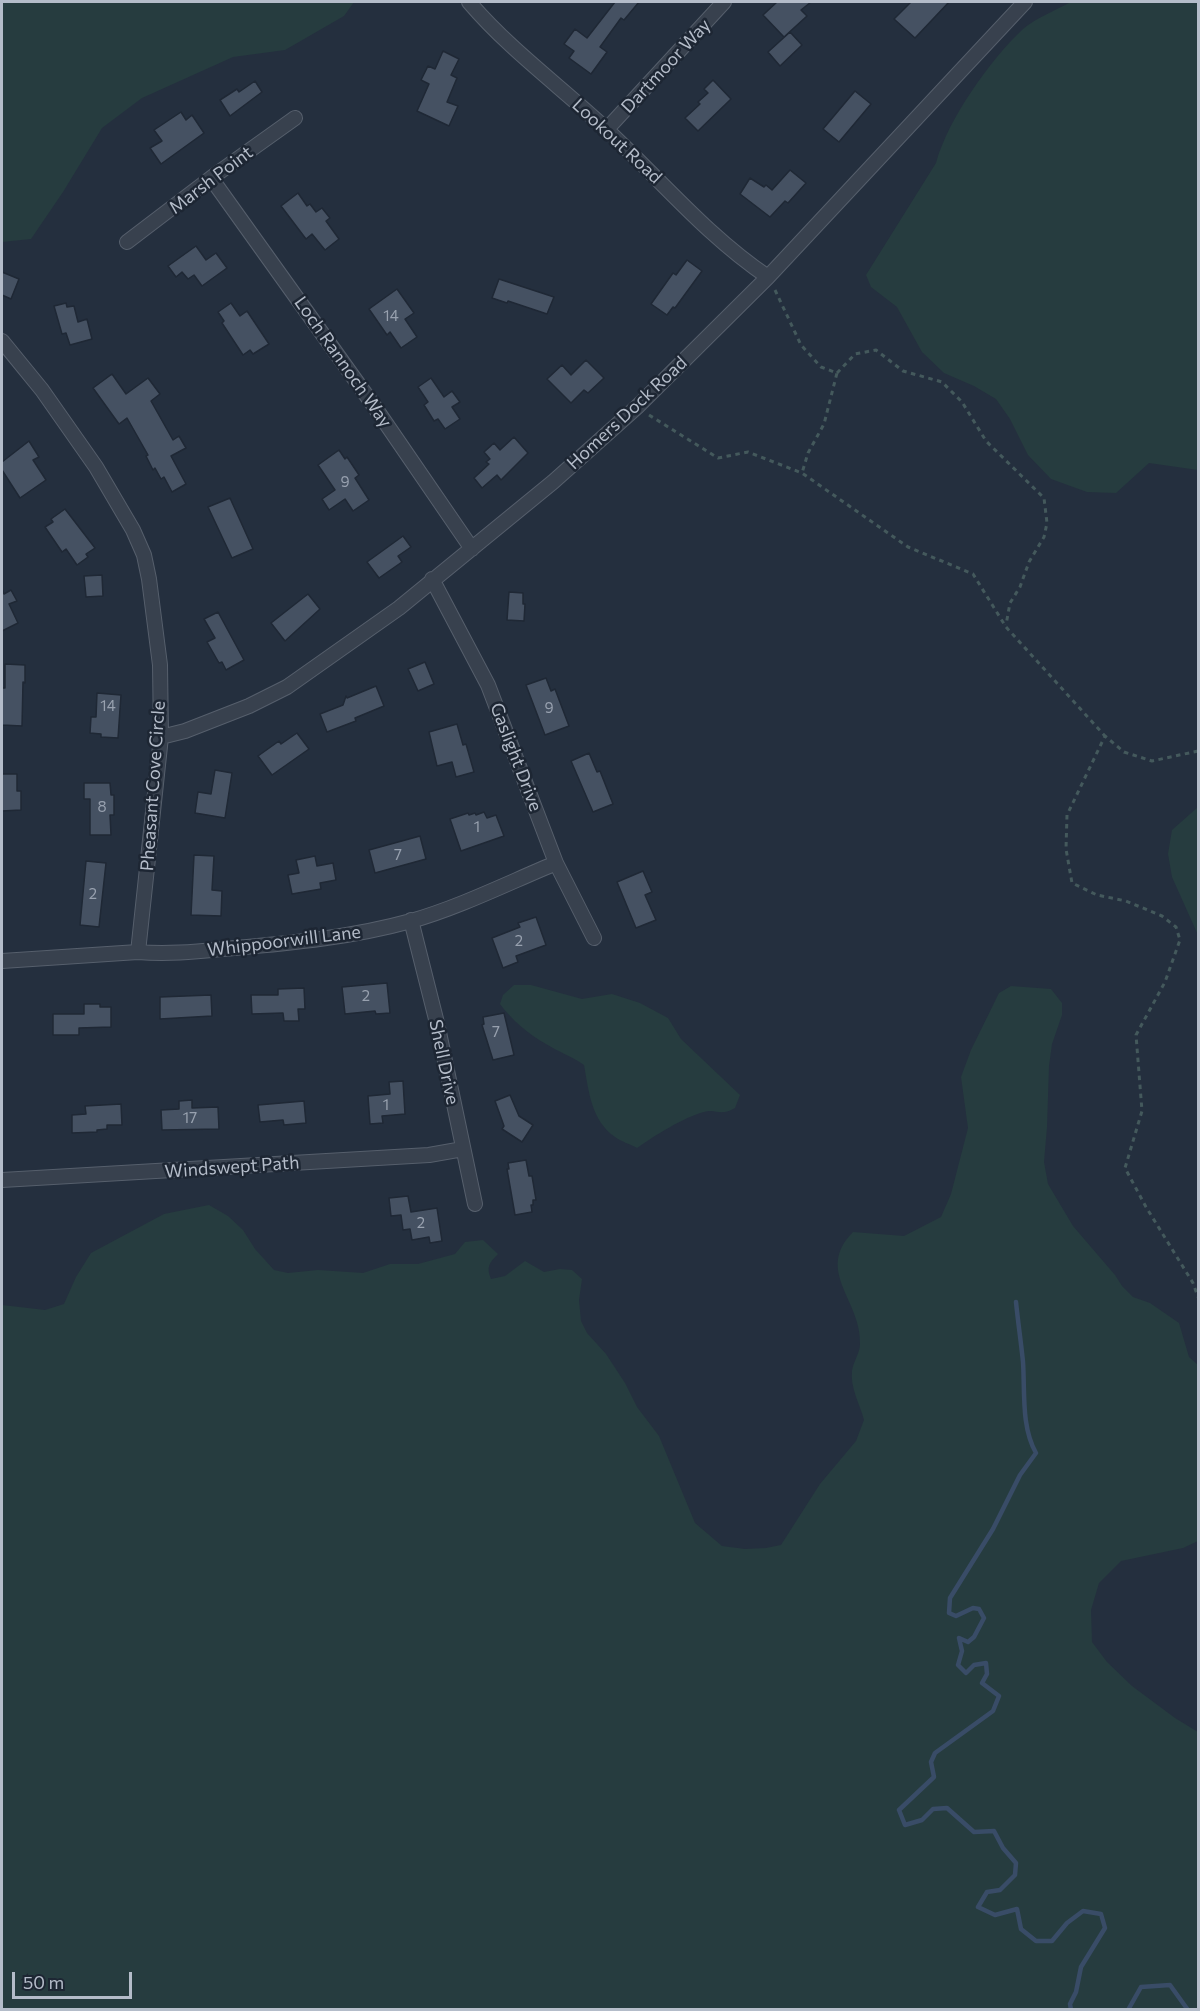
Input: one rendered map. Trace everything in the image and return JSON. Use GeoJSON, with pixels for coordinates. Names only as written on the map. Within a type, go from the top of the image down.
{"type":"FeatureCollection","features":[{"type":"Feature","properties":{"kind":"street","name":"Lookout Road"},"geometry":{"type":"LineString","coordinates":[[469,2],[513,46],[607,129],[702,223],[749,264],[768,277]]}},
{"type":"Feature","properties":{"kind":"street","name":"Dartmoor Way"},"geometry":{"type":"LineString","coordinates":[[607,129],[724,2]]}},
{"type":"Feature","properties":{"kind":"street","name":"Homers Dock Road"},"geometry":{"type":"LineString","coordinates":[[161,737],[185,731],[249,706],[287,687],[399,608],[553,482],[637,407],[768,277],[1025,2]]}},
{"type":"Feature","properties":{"kind":"street","name":"Marsh Point"},"geometry":{"type":"LineString","coordinates":[[127,242],[295,118]]}},
{"type":"Feature","properties":{"kind":"street","name":"Loch Rannoch Way"},"geometry":{"type":"LineString","coordinates":[[211,178],[374,406],[472,549]]}},
{"type":"Feature","properties":{"kind":"street","name":"Pheasant Cove Circle"},"geometry":{"type":"LineString","coordinates":[[2,341],[42,390],[96,467],[133,530],[144,555],[160,665],[161,737],[138,952]]}},
{"type":"Feature","properties":{"kind":"street","name":"Gaslight Drive"},"geometry":{"type":"LineString","coordinates":[[432,579],[488,685],[556,863],[594,938]]}},
{"type":"Feature","properties":{"kind":"street","name":"Whippoorwill Lane"},"geometry":{"type":"LineString","coordinates":[[2,961],[138,952],[160,954],[270,945],[355,934],[411,920],[556,863]]}},
{"type":"Feature","properties":{"kind":"street","name":"Shell Drive"},"geometry":{"type":"LineString","coordinates":[[411,920],[437,1023],[475,1204]]}},
{"type":"Feature","properties":{"kind":"street","name":"Windswept Path"},"geometry":{"type":"LineString","coordinates":[[2,1180],[418,1155],[462,1149]]}},
{"type":"Feature","properties":{"kind":"path"},"geometry":{"type":"LineString","coordinates":[[768,277],[801,345],[821,368],[837,373]]}},
{"type":"Feature","properties":{"kind":"path"},"geometry":{"type":"LineString","coordinates":[[802,473],[808,453],[824,424],[837,373],[855,354],[876,350],[903,371],[942,382],[962,402],[986,441],[1044,498],[1047,523],[1044,537],[1029,562],[1020,587],[1010,603],[1006,627]]}},
{"type":"Feature","properties":{"kind":"path"},"geometry":{"type":"LineString","coordinates":[[637,407],[718,458],[748,452],[802,473],[908,547],[974,574],[1006,627],[1106,736],[1124,752],[1152,761],[1198,751]]}},
{"type":"Feature","properties":{"kind":"path"},"geometry":{"type":"LineString","coordinates":[[1106,736],[1067,815],[1066,849],[1072,883],[1097,895],[1126,901],[1162,916],[1176,927],[1180,940],[1165,982],[1136,1035],[1142,1111],[1125,1168],[1193,1283],[1198,1297]]}},
{"type":"Feature","properties":{"kind":"green space"},"geometry":{"type":"Polygon","coordinates":[[[2,2],[354,2],[344,16],[285,50],[233,57],[142,98],[102,128],[31,239],[2,242],[2,2]]]}},
{"type":"Feature","properties":{"kind":"green space"},"geometry":{"type":"Polygon","coordinates":[[[1071,2],[1198,2],[1198,470],[1149,463],[1116,493],[1087,492],[1051,479],[1028,455],[1010,419],[996,399],[944,373],[922,352],[897,307],[871,287],[866,275],[936,163],[960,109],[984,73],[1023,29],[1071,2]]]}},
{"type":"Feature","properties":{"kind":"green space"},"geometry":{"type":"Polygon","coordinates":[[[1198,807],[1198,935],[1172,877],[1168,854],[1172,830],[1198,807]]]}},
{"type":"Feature","properties":{"kind":"green space"},"geometry":{"type":"Polygon","coordinates":[[[514,985],[531,985],[582,999],[612,994],[640,1003],[668,1018],[681,1039],[740,1095],[735,1108],[726,1112],[708,1111],[696,1114],[669,1127],[637,1148],[618,1139],[607,1130],[596,1114],[584,1065],[533,1036],[500,1004],[503,995],[514,985]]]}},
{"type":"Feature","properties":{"kind":"green space"},"geometry":{"type":"Polygon","coordinates":[[[1011,986],[1051,989],[1062,1003],[1062,1015],[1052,1044],[1049,1066],[1044,1162],[1048,1184],[1073,1226],[1122,1286],[1133,1297],[1150,1303],[1179,1323],[1189,1357],[1198,1365],[1198,1541],[1183,1548],[1121,1561],[1099,1583],[1091,1610],[1092,1642],[1107,1662],[1132,1686],[1198,1732],[1198,2009],[2,2009],[2,1305],[45,1310],[64,1304],[76,1277],[91,1253],[164,1214],[209,1205],[228,1216],[243,1230],[255,1249],[274,1270],[288,1273],[318,1270],[363,1273],[390,1264],[418,1264],[455,1254],[465,1242],[483,1240],[498,1254],[489,1265],[491,1279],[505,1276],[525,1261],[544,1272],[560,1269],[572,1270],[582,1279],[579,1300],[581,1321],[587,1333],[606,1354],[637,1407],[659,1436],[695,1523],[722,1546],[745,1549],[781,1545],[820,1484],[856,1441],[864,1420],[852,1377],[860,1347],[859,1328],[839,1273],[838,1260],[842,1246],[853,1232],[904,1236],[941,1217],[951,1194],[968,1128],[961,1077],[971,1050],[999,993],[1011,986]]]}},
{"type":"Feature","properties":{"kind":"building"},"geometry":{"type":"Polygon","coordinates":[[[615,2],[639,2],[624,20],[621,18],[600,47],[607,52],[591,74],[569,58],[574,51],[564,44],[575,29],[587,38],[615,2]]]}},
{"type":"Feature","properties":{"kind":"building"},"geometry":{"type":"Polygon","coordinates":[[[777,2],[811,2],[801,10],[807,16],[784,37],[763,15],[777,2]]]}},
{"type":"Feature","properties":{"kind":"building"},"geometry":{"type":"Polygon","coordinates":[[[911,2],[949,2],[915,38],[894,19],[911,2]]]}},
{"type":"Feature","properties":{"kind":"building"},"geometry":{"type":"Polygon","coordinates":[[[790,32],[802,45],[780,66],[768,52],[790,32]]]}},
{"type":"Feature","properties":{"kind":"building"},"geometry":{"type":"Polygon","coordinates":[[[443,51],[459,59],[451,75],[457,78],[447,102],[458,106],[449,126],[417,111],[429,84],[421,80],[428,66],[435,69],[443,51]]]}},
{"type":"Feature","properties":{"kind":"building"},"geometry":{"type":"Polygon","coordinates":[[[713,80],[731,99],[698,131],[685,118],[700,104],[698,102],[708,93],[704,89],[713,80]]]}},
{"type":"Feature","properties":{"kind":"building"},"geometry":{"type":"Polygon","coordinates":[[[255,81],[262,92],[230,116],[220,100],[237,89],[239,92],[255,81]]]}},
{"type":"Feature","properties":{"kind":"building"},"geometry":{"type":"Polygon","coordinates":[[[855,91],[871,104],[839,142],[823,129],[855,91]]]}},
{"type":"Feature","properties":{"kind":"building"},"geometry":{"type":"Polygon","coordinates":[[[181,112],[186,120],[192,115],[204,133],[161,164],[150,148],[162,141],[154,130],[181,112]]]}},
{"type":"Feature","properties":{"kind":"building"},"geometry":{"type":"Polygon","coordinates":[[[790,170],[806,183],[788,203],[785,201],[770,217],[740,194],[750,178],[772,190],[790,170]]]}},
{"type":"Feature","properties":{"kind":"building"},"geometry":{"type":"Polygon","coordinates":[[[298,193],[307,206],[310,204],[316,212],[322,208],[330,218],[326,221],[339,239],[325,250],[312,234],[306,239],[281,206],[298,193]]]}},
{"type":"Feature","properties":{"kind":"building"},"geometry":{"type":"Polygon","coordinates":[[[196,246],[206,260],[216,253],[227,268],[202,286],[194,275],[188,279],[182,272],[176,277],[168,266],[196,246]]]}},
{"type":"Feature","properties":{"kind":"building"},"geometry":{"type":"Polygon","coordinates":[[[687,260],[702,271],[675,308],[673,307],[667,315],[651,304],[673,273],[676,275],[687,260]]]}},
{"type":"Feature","properties":{"kind":"building"},"geometry":{"type":"Polygon","coordinates":[[[2,272],[19,279],[11,299],[2,295],[2,272]]]}},
{"type":"Feature","properties":{"kind":"building"},"geometry":{"type":"Polygon","coordinates":[[[499,279],[554,297],[547,314],[492,298],[499,279]]]}},
{"type":"Feature","properties":{"kind":"building"},"geometry":{"type":"Polygon","coordinates":[[[397,289],[414,313],[405,319],[417,337],[401,348],[390,332],[387,335],[369,309],[397,289]]]}},
{"type":"Feature","properties":{"kind":"building"},"geometry":{"type":"Polygon","coordinates":[[[66,303],[67,307],[74,306],[78,322],[87,319],[92,339],[70,345],[66,333],[62,334],[54,306],[66,303]]]}},
{"type":"Feature","properties":{"kind":"building"},"geometry":{"type":"Polygon","coordinates":[[[231,303],[240,316],[247,311],[269,344],[253,354],[250,350],[243,355],[222,323],[224,321],[218,312],[231,303]]]}},
{"type":"Feature","properties":{"kind":"building"},"geometry":{"type":"Polygon","coordinates":[[[586,360],[604,378],[588,393],[584,390],[571,403],[547,379],[562,365],[571,375],[586,360]]]}},
{"type":"Feature","properties":{"kind":"building"},"geometry":{"type":"Polygon","coordinates":[[[112,374],[126,394],[148,378],[160,394],[151,401],[173,440],[179,436],[186,448],[171,456],[186,484],[172,492],[164,477],[161,479],[155,468],[153,470],[146,456],[148,455],[127,418],[119,424],[93,388],[112,374]]]}},
{"type":"Feature","properties":{"kind":"building"},"geometry":{"type":"Polygon","coordinates":[[[431,378],[444,397],[452,391],[460,402],[452,407],[460,419],[445,429],[438,419],[434,421],[424,405],[428,402],[418,387],[431,378]]]}},
{"type":"Feature","properties":{"kind":"building"},"geometry":{"type":"Polygon","coordinates":[[[514,437],[528,453],[501,480],[497,475],[482,488],[474,478],[489,464],[486,462],[490,459],[484,452],[494,443],[500,450],[514,437]]]}},
{"type":"Feature","properties":{"kind":"building"},"geometry":{"type":"Polygon","coordinates":[[[29,441],[39,457],[33,460],[46,480],[20,498],[2,470],[2,462],[29,441]]]}},
{"type":"Feature","properties":{"kind":"building"},"geometry":{"type":"Polygon","coordinates":[[[339,450],[345,459],[347,457],[359,475],[355,478],[369,500],[353,511],[345,499],[329,510],[322,499],[335,490],[318,465],[339,450]]]}},
{"type":"Feature","properties":{"kind":"building"},"geometry":{"type":"Polygon","coordinates":[[[230,498],[253,549],[232,558],[208,507],[230,498]]]}},
{"type":"Feature","properties":{"kind":"building"},"geometry":{"type":"Polygon","coordinates":[[[65,509],[95,548],[86,554],[88,557],[77,565],[66,549],[62,552],[45,527],[53,522],[51,519],[65,509]]]}},
{"type":"Feature","properties":{"kind":"building"},"geometry":{"type":"Polygon","coordinates":[[[403,536],[411,547],[398,556],[402,562],[379,578],[367,562],[403,536]]]}},
{"type":"Feature","properties":{"kind":"building"},"geometry":{"type":"Polygon","coordinates":[[[102,575],[103,596],[86,597],[84,576],[102,575]]]}},
{"type":"Feature","properties":{"kind":"building"},"geometry":{"type":"Polygon","coordinates":[[[2,589],[4,594],[11,590],[17,601],[9,604],[18,623],[2,631],[2,589]]]}},
{"type":"Feature","properties":{"kind":"building"},"geometry":{"type":"Polygon","coordinates":[[[509,592],[523,593],[524,621],[507,620],[509,592]]]}},
{"type":"Feature","properties":{"kind":"building"},"geometry":{"type":"Polygon","coordinates":[[[308,594],[320,609],[285,641],[271,623],[308,594]]]}},
{"type":"Feature","properties":{"kind":"building"},"geometry":{"type":"Polygon","coordinates":[[[218,612],[244,660],[226,670],[222,662],[219,663],[207,642],[215,638],[204,619],[218,612]]]}},
{"type":"Feature","properties":{"kind":"building"},"geometry":{"type":"Polygon","coordinates":[[[425,662],[434,684],[418,691],[408,669],[425,662]]]}},
{"type":"Feature","properties":{"kind":"building"},"geometry":{"type":"Polygon","coordinates":[[[5,664],[25,665],[22,726],[2,725],[2,688],[5,688],[5,664]]]}},
{"type":"Feature","properties":{"kind":"building"},"geometry":{"type":"Polygon","coordinates":[[[546,678],[551,691],[555,689],[569,726],[545,735],[526,685],[546,678]]]}},
{"type":"Feature","properties":{"kind":"building"},"geometry":{"type":"Polygon","coordinates":[[[376,686],[384,706],[355,718],[356,721],[327,732],[320,714],[343,705],[346,696],[347,698],[376,686]]]}},
{"type":"Feature","properties":{"kind":"building"},"geometry":{"type":"Polygon","coordinates":[[[97,693],[121,695],[118,738],[101,737],[101,734],[90,733],[91,717],[96,717],[97,693]]]}},
{"type":"Feature","properties":{"kind":"building"},"geometry":{"type":"Polygon","coordinates":[[[457,724],[463,745],[466,744],[474,772],[456,777],[452,762],[437,766],[429,732],[457,724]]]}},
{"type":"Feature","properties":{"kind":"building"},"geometry":{"type":"Polygon","coordinates":[[[297,733],[309,749],[272,775],[258,756],[279,741],[281,744],[297,733]]]}},
{"type":"Feature","properties":{"kind":"building"},"geometry":{"type":"Polygon","coordinates":[[[589,753],[597,772],[600,771],[613,804],[593,812],[571,761],[589,753]]]}},
{"type":"Feature","properties":{"kind":"building"},"geometry":{"type":"Polygon","coordinates":[[[215,770],[232,773],[225,818],[195,813],[198,792],[211,794],[215,770]]]}},
{"type":"Feature","properties":{"kind":"building"},"geometry":{"type":"Polygon","coordinates":[[[2,774],[17,774],[17,791],[21,791],[21,810],[2,811],[2,774]]]}},
{"type":"Feature","properties":{"kind":"building"},"geometry":{"type":"Polygon","coordinates":[[[84,783],[110,783],[111,795],[114,795],[114,815],[110,815],[111,835],[90,835],[90,799],[84,799],[84,783]]]}},
{"type":"Feature","properties":{"kind":"building"},"geometry":{"type":"Polygon","coordinates":[[[484,812],[487,818],[496,815],[504,836],[461,851],[450,819],[468,813],[476,815],[484,812]]]}},
{"type":"Feature","properties":{"kind":"building"},"geometry":{"type":"Polygon","coordinates":[[[420,836],[426,859],[375,873],[369,850],[420,836]]]}},
{"type":"Feature","properties":{"kind":"building"},"geometry":{"type":"Polygon","coordinates":[[[194,855],[214,856],[212,890],[222,891],[221,916],[191,915],[194,855]]]}},
{"type":"Feature","properties":{"kind":"building"},"geometry":{"type":"Polygon","coordinates":[[[315,856],[317,866],[333,863],[336,880],[320,883],[321,889],[292,894],[288,875],[299,873],[296,860],[315,856]]]}},
{"type":"Feature","properties":{"kind":"building"},"geometry":{"type":"Polygon","coordinates":[[[86,861],[106,863],[99,927],[80,925],[86,861]]]}},
{"type":"Feature","properties":{"kind":"building"},"geometry":{"type":"Polygon","coordinates":[[[643,871],[652,892],[645,895],[656,920],[636,928],[617,882],[643,871]]]}},
{"type":"Feature","properties":{"kind":"building"},"geometry":{"type":"Polygon","coordinates":[[[536,917],[546,945],[516,956],[518,962],[503,968],[492,938],[520,927],[518,923],[536,917]]]}},
{"type":"Feature","properties":{"kind":"building"},"geometry":{"type":"Polygon","coordinates":[[[387,983],[390,1013],[376,1014],[375,1011],[345,1014],[342,987],[387,983]]]}},
{"type":"Feature","properties":{"kind":"building"},"geometry":{"type":"Polygon","coordinates":[[[304,988],[305,1009],[298,1009],[299,1021],[284,1021],[283,1013],[252,1014],[251,995],[278,995],[278,989],[304,988]]]}},
{"type":"Feature","properties":{"kind":"building"},"geometry":{"type":"Polygon","coordinates":[[[211,995],[212,1016],[160,1019],[160,997],[211,995]]]}},
{"type":"Feature","properties":{"kind":"building"},"geometry":{"type":"Polygon","coordinates":[[[84,1004],[111,1007],[111,1027],[79,1028],[79,1035],[53,1035],[53,1014],[84,1014],[84,1004]]]}},
{"type":"Feature","properties":{"kind":"building"},"geometry":{"type":"Polygon","coordinates":[[[504,1013],[514,1055],[493,1060],[482,1025],[484,1024],[483,1017],[504,1013]]]}},
{"type":"Feature","properties":{"kind":"building"},"geometry":{"type":"Polygon","coordinates":[[[403,1081],[405,1114],[382,1116],[383,1123],[370,1124],[368,1096],[390,1094],[389,1082],[403,1081]]]}},
{"type":"Feature","properties":{"kind":"building"},"geometry":{"type":"Polygon","coordinates":[[[510,1095],[519,1116],[533,1125],[522,1142],[502,1129],[504,1126],[495,1101],[510,1095]]]}},
{"type":"Feature","properties":{"kind":"building"},"geometry":{"type":"Polygon","coordinates":[[[192,1100],[192,1108],[218,1107],[219,1129],[162,1130],[161,1110],[179,1109],[179,1101],[192,1100]]]}},
{"type":"Feature","properties":{"kind":"building"},"geometry":{"type":"Polygon","coordinates":[[[304,1101],[306,1123],[284,1125],[283,1120],[260,1122],[258,1105],[304,1101]]]}},
{"type":"Feature","properties":{"kind":"building"},"geometry":{"type":"Polygon","coordinates":[[[121,1104],[122,1125],[107,1125],[107,1129],[97,1130],[97,1132],[72,1133],[72,1115],[86,1114],[85,1106],[121,1104]]]}},
{"type":"Feature","properties":{"kind":"building"},"geometry":{"type":"Polygon","coordinates":[[[526,1160],[529,1176],[532,1176],[536,1200],[533,1200],[533,1205],[531,1205],[532,1212],[515,1215],[508,1163],[526,1160]]]}},
{"type":"Feature","properties":{"kind":"building"},"geometry":{"type":"Polygon","coordinates":[[[408,1196],[411,1212],[437,1208],[442,1241],[430,1243],[429,1237],[412,1240],[410,1229],[403,1230],[401,1215],[391,1216],[389,1198],[408,1196]]]}},
{"type":"Feature","properties":{"kind":"waterway"},"geometry":{"type":"LineString","coordinates":[[1016,1302],[1023,1362],[1026,1420],[1031,1443],[1036,1453],[1020,1475],[993,1529],[950,1598],[949,1613],[956,1616],[973,1608],[979,1609],[984,1618],[974,1637],[968,1642],[959,1638],[962,1651],[958,1665],[966,1673],[974,1665],[986,1663],[987,1674],[982,1683],[999,1696],[993,1711],[935,1753],[931,1762],[934,1777],[899,1810],[905,1825],[922,1820],[933,1809],[947,1808],[974,1832],[994,1831],[1003,1848],[1016,1863],[1015,1875],[1000,1890],[987,1892],[978,1907],[995,1915],[1017,1909],[1021,1929],[1036,1941],[1052,1941],[1067,1923],[1083,1911],[1101,1914],[1105,1928],[1081,1967],[1076,1992],[1070,2004],[1071,2010]]}},
{"type":"Feature","properties":{"kind":"waterway"},"geometry":{"type":"LineString","coordinates":[[1128,2010],[1141,1987],[1170,1985],[1188,2010]]}}]}
